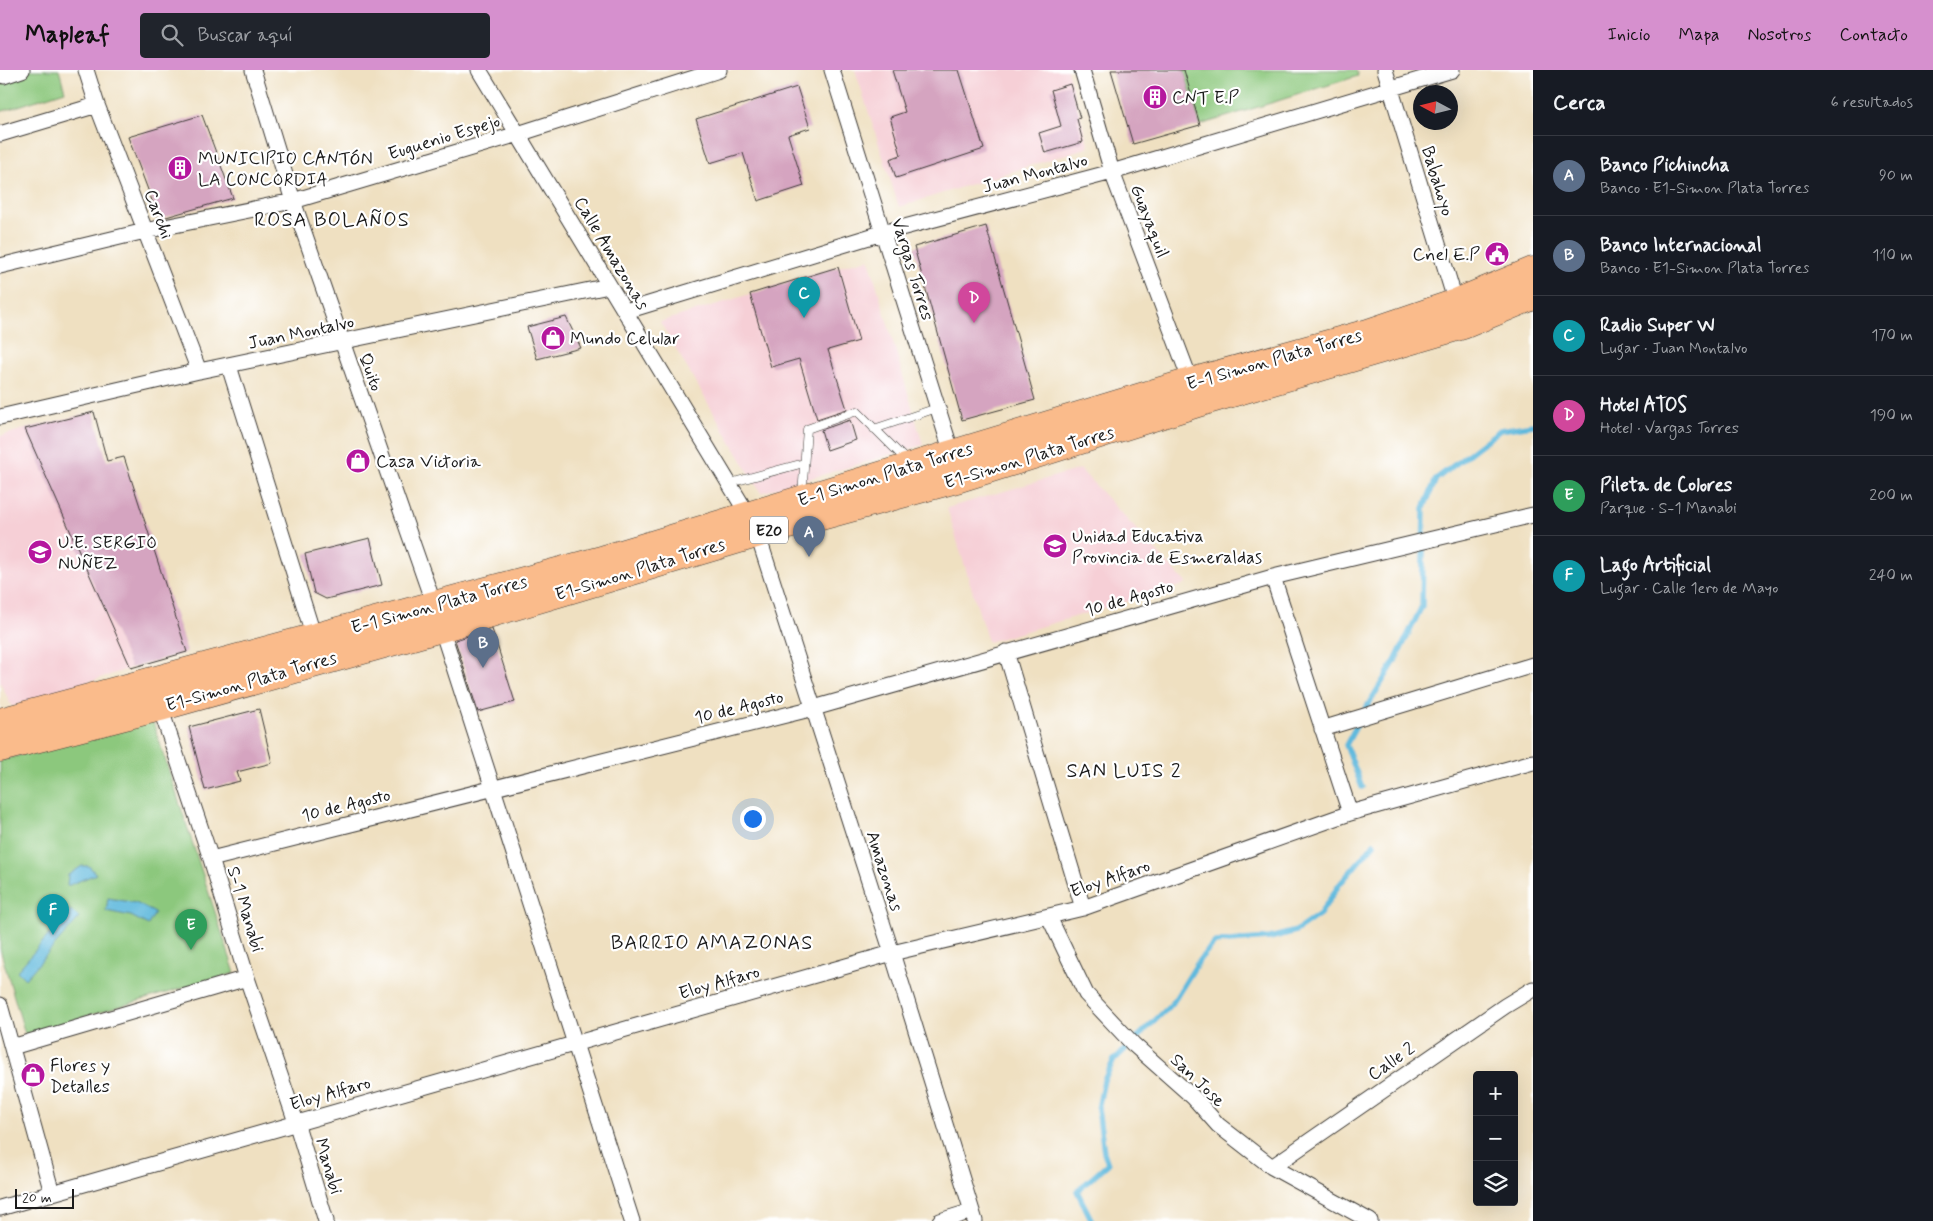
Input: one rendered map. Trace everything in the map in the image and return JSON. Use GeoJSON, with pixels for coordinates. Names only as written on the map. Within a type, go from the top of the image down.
{"type":"FeatureCollection","features":[{"type":"Feature","properties":{"kind":"highway","name":"E-1 Simon Plata Torres"},"geometry":{"type":"LineString","coordinates":[[754,524],[801,499],[911,466],[956,466],[1192,382],[1368,333],[1456,303],[1533,271]]}},
{"type":"Feature","properties":{"kind":"highway","name":"E1-Simon Plata Torres"},"geometry":{"type":"LineString","coordinates":[[0,748],[160,707],[438,617],[754,524],[956,466],[1198,403],[1463,325],[1533,296]]}},
{"type":"Feature","properties":{"kind":"highway","name":"E-1 Simon Plata Torres"},"geometry":{"type":"LineString","coordinates":[[0,722],[314,637],[438,617]]}},
{"type":"Feature","properties":{"kind":"street"},"geometry":{"type":"LineString","coordinates":[[3,70],[4,76],[22,70]]}},
{"type":"Feature","properties":{"kind":"street","name":"Carchi"},"geometry":{"type":"LineString","coordinates":[[86,70],[97,105],[199,371]]}},
{"type":"Feature","properties":{"kind":"street","name":"Quito"},"geometry":{"type":"LineString","coordinates":[[253,70],[292,202],[438,617],[632,1221]]}},
{"type":"Feature","properties":{"kind":"street","name":"Calle Amazonas"},"geometry":{"type":"LineString","coordinates":[[479,70],[754,524]]}},
{"type":"Feature","properties":{"kind":"street","name":"Euguenio Espejo"},"geometry":{"type":"LineString","coordinates":[[0,266],[145,231],[292,202],[518,134],[719,70]]}},
{"type":"Feature","properties":{"kind":"street","name":"Vargas Torres"},"geometry":{"type":"LineString","coordinates":[[832,70],[956,466]]}},
{"type":"Feature","properties":{"kind":"street","name":"Guayaquil"},"geometry":{"type":"LineString","coordinates":[[1082,70],[1112,172],[1192,382]]}},
{"type":"Feature","properties":{"kind":"street","name":"Babahoyo"},"geometry":{"type":"LineString","coordinates":[[1385,70],[1456,303]]}},
{"type":"Feature","properties":{"kind":"street","name":"Juan Montalvo"},"geometry":{"type":"LineString","coordinates":[[626,312],[882,233],[1112,172],[1391,90],[1452,70]]}},
{"type":"Feature","properties":{"kind":"street"},"geometry":{"type":"LineString","coordinates":[[0,134],[97,105]]}},
{"type":"Feature","properties":{"kind":"street","name":"Juan Montalvo"},"geometry":{"type":"LineString","coordinates":[[0,418],[199,371],[610,286]]}},
{"type":"Feature","properties":{"kind":"street"},"geometry":{"type":"LineString","coordinates":[[229,366],[314,637]]}},
{"type":"Feature","properties":{"kind":"street","name":"10 de Agosto"},"geometry":{"type":"LineString","coordinates":[[211,859],[814,708],[1272,577],[1533,515]]}},
{"type":"Feature","properties":{"kind":"street","name":"Amazonas"},"geometry":{"type":"LineString","coordinates":[[754,524],[892,953],[973,1216]]}},
{"type":"Feature","properties":{"kind":"street"},"geometry":{"type":"LineString","coordinates":[[1272,577],[1350,813]]}},
{"type":"Feature","properties":{"kind":"street"},"geometry":{"type":"LineString","coordinates":[[1006,652],[1083,908]]}},
{"type":"Feature","properties":{"kind":"street"},"geometry":{"type":"LineString","coordinates":[[1322,729],[1533,665]]}},
{"type":"Feature","properties":{"kind":"street","name":"S-1 Manabi"},"geometry":{"type":"LineString","coordinates":[[160,707],[211,859],[247,978],[296,1122]]}},
{"type":"Feature","properties":{"kind":"street","name":"Eloy Alfaro"},"geometry":{"type":"LineString","coordinates":[[0,1208],[892,953],[1083,908],[1350,813],[1533,762]]}},
{"type":"Feature","properties":{"kind":"street","name":"San Jose"},"geometry":{"type":"LineString","coordinates":[[1049,917],[1086,994],[1133,1044],[1194,1098],[1218,1125],[1272,1167],[1370,1221]]}},
{"type":"Feature","properties":{"kind":"street"},"geometry":{"type":"LineString","coordinates":[[12,1047],[247,978]]}},
{"type":"Feature","properties":{"kind":"street","name":"Calle 2"},"geometry":{"type":"LineString","coordinates":[[1272,1167],[1496,1011],[1533,989]]}},
{"type":"Feature","properties":{"kind":"street"},"geometry":{"type":"LineString","coordinates":[[0,1005],[52,1192]]}},
{"type":"Feature","properties":{"kind":"street","name":"Manabi"},"geometry":{"type":"LineString","coordinates":[[296,1122],[326,1221]]}},
{"type":"Feature","properties":{"kind":"street"},"geometry":{"type":"LineString","coordinates":[[940,1221],[973,1216]]}},
{"type":"Feature","properties":{"kind":"lane"},"geometry":{"type":"LineString","coordinates":[[874,429],[937,408]]}},
{"type":"Feature","properties":{"kind":"lane"},"geometry":{"type":"LineString","coordinates":[[801,499],[807,429],[857,412],[911,466]]}},
{"type":"Feature","properties":{"kind":"lane"},"geometry":{"type":"LineString","coordinates":[[730,483],[804,463]]}},
{"type":"Feature","properties":{"kind":"shaded area"},"geometry":{"type":"Polygon","coordinates":[[[855,70],[1067,70],[1089,147],[899,207],[855,70]]]}},
{"type":"Feature","properties":{"kind":"shaded area"},"geometry":{"type":"Polygon","coordinates":[[[869,259],[923,445],[761,493],[660,322],[750,294],[771,367],[859,342],[838,267],[869,259]]]}},
{"type":"Feature","properties":{"kind":"shaded area","name":"U.E. SERGIO NUÑEZ"},"geometry":{"type":"Polygon","coordinates":[[[25,429],[131,668],[12,707],[0,682],[0,436],[25,429]]]}},
{"type":"Feature","properties":{"kind":"shaded area","name":"Unidad Educativa Provincia de Esmeraldas"},"geometry":{"type":"Polygon","coordinates":[[[1080,469],[1187,584],[988,642],[947,508],[1080,469]]]}},
{"type":"Feature","properties":{"kind":"green space"},"geometry":{"type":"Polygon","coordinates":[[[0,70],[59,70],[65,91],[0,112],[0,70]]]}},
{"type":"Feature","properties":{"kind":"green space"},"geometry":{"type":"Polygon","coordinates":[[[1184,70],[1356,70],[1358,76],[1200,125],[1184,70]]]}},
{"type":"Feature","properties":{"kind":"green space"},"geometry":{"type":"Polygon","coordinates":[[[151,716],[235,973],[25,1034],[0,949],[0,761],[151,716]]]}},
{"type":"Feature","properties":{"kind":"water"},"geometry":{"type":"Polygon","coordinates":[[[82,866],[89,866],[96,874],[67,886],[68,875],[82,866]]]}},
{"type":"Feature","properties":{"kind":"water"},"geometry":{"type":"Polygon","coordinates":[[[108,898],[136,903],[155,913],[148,925],[131,916],[106,911],[108,898]]]}},
{"type":"Feature","properties":{"kind":"water"},"geometry":{"type":"Polygon","coordinates":[[[71,910],[79,918],[25,979],[17,971],[71,910]]]}},
{"type":"Feature","properties":{"kind":"building"},"geometry":{"type":"Polygon","coordinates":[[[892,70],[959,70],[984,149],[896,178],[890,159],[901,155],[890,117],[905,112],[892,70]]]}},
{"type":"Feature","properties":{"kind":"building","name":"CNT E.P"},"geometry":{"type":"Polygon","coordinates":[[[1111,70],[1184,70],[1200,125],[1133,144],[1111,70]]]}},
{"type":"Feature","properties":{"kind":"building"},"geometry":{"type":"Polygon","coordinates":[[[1070,84],[1080,118],[1077,119],[1083,142],[1045,153],[1039,133],[1061,126],[1051,90],[1070,84]]]}},
{"type":"Feature","properties":{"kind":"building"},"geometry":{"type":"Polygon","coordinates":[[[797,87],[810,128],[788,135],[804,186],[758,201],[743,153],[710,163],[696,119],[797,87]]]}},
{"type":"Feature","properties":{"kind":"building","name":"MUNICIPIO CANTÓN LA CONCORDIA"},"geometry":{"type":"Polygon","coordinates":[[[202,115],[233,198],[159,219],[128,137],[202,115]]]}},
{"type":"Feature","properties":{"kind":"building"},"geometry":{"type":"Polygon","coordinates":[[[986,226],[1035,400],[962,420],[914,247],[986,226]]]}},
{"type":"Feature","properties":{"kind":"building"},"geometry":{"type":"Polygon","coordinates":[[[838,267],[859,341],[828,350],[847,409],[817,419],[799,359],[771,367],[750,294],[838,267]]]}},
{"type":"Feature","properties":{"kind":"building","name":"Mundo Celular"},"geometry":{"type":"Polygon","coordinates":[[[566,317],[581,348],[537,359],[527,327],[566,317]]]}},
{"type":"Feature","properties":{"kind":"building"},"geometry":{"type":"Polygon","coordinates":[[[94,412],[107,461],[124,457],[187,652],[131,668],[25,429],[94,412]]]}},
{"type":"Feature","properties":{"kind":"building"},"geometry":{"type":"Polygon","coordinates":[[[850,420],[856,440],[827,450],[821,430],[850,420]]]}},
{"type":"Feature","properties":{"kind":"building"},"geometry":{"type":"Polygon","coordinates":[[[370,538],[382,585],[326,599],[314,593],[305,554],[370,538]]]}},
{"type":"Feature","properties":{"kind":"building"},"geometry":{"type":"Polygon","coordinates":[[[492,629],[515,702],[478,712],[455,640],[492,629]]]}},
{"type":"Feature","properties":{"kind":"building"},"geometry":{"type":"Polygon","coordinates":[[[259,709],[272,763],[237,772],[240,781],[205,790],[189,727],[259,709]]]}},
{"type":"Feature","properties":{"kind":"waterway"},"geometry":{"type":"LineString","coordinates":[[1363,713],[1395,661],[1422,606],[1424,508],[1436,479],[1500,430],[1533,425]]}},
{"type":"Feature","properties":{"kind":"waterway"},"geometry":{"type":"LineString","coordinates":[[1359,721],[1346,745],[1362,787]]}},
{"type":"Feature","properties":{"kind":"waterway"},"geometry":{"type":"LineString","coordinates":[[1092,1221],[1077,1191],[1108,1164],[1104,1152],[1098,1109],[1104,1080],[1114,1060],[1172,1004],[1200,959],[1215,942],[1270,938],[1296,931],[1320,914],[1339,885],[1374,844]]}},
{"type":"Feature","properties":{"kind":"place","name":"CNT E.P"},"geometry":{"type":"Point","coordinates":[1155,97]}},
{"type":"Feature","properties":{"kind":"place","name":"MUNICIPIO CANTÓN LA CONCORDIA"},"geometry":{"type":"Point","coordinates":[180,168]}},
{"type":"Feature","properties":{"kind":"place","name":"Cnel E.P"},"geometry":{"type":"Point","coordinates":[1497,254]}},
{"type":"Feature","properties":{"kind":"place","name":"Radio Super W"},"geometry":{"type":"Point","coordinates":[804,318]}},
{"type":"Feature","properties":{"kind":"place","name":"Hotel ATOS"},"geometry":{"type":"Point","coordinates":[974,323]}},
{"type":"Feature","properties":{"kind":"place","name":"Mundo Celular"},"geometry":{"type":"Point","coordinates":[553,338]}},
{"type":"Feature","properties":{"kind":"place","name":"Casa Victoria"},"geometry":{"type":"Point","coordinates":[358,461]}},
{"type":"Feature","properties":{"kind":"place","name":"Unidad Educativa Provincia de Esmeraldas"},"geometry":{"type":"Point","coordinates":[1055,546]}},
{"type":"Feature","properties":{"kind":"place","name":"U.E. SERGIO NUÑEZ"},"geometry":{"type":"Point","coordinates":[40,552]}},
{"type":"Feature","properties":{"kind":"place","name":"Banco Pichincha"},"geometry":{"type":"Point","coordinates":[809,557]}},
{"type":"Feature","properties":{"kind":"place","name":"Banco Internacional"},"geometry":{"type":"Point","coordinates":[483,668]}},
{"type":"Feature","properties":{"kind":"place","name":"Lago Artificial"},"geometry":{"type":"Point","coordinates":[53,935]}},
{"type":"Feature","properties":{"kind":"place","name":"Pileta de Colores"},"geometry":{"type":"Point","coordinates":[191,950]}},
{"type":"Feature","properties":{"kind":"place","name":"Flores y Detalles"},"geometry":{"type":"Point","coordinates":[33,1075]}},
{"type":"Feature","properties":{"kind":"district","name":"ROSA BOLAÑOS"},"geometry":{"type":"Point","coordinates":[332,219]}},
{"type":"Feature","properties":{"kind":"district","name":"SAN LUIS 2"},"geometry":{"type":"Point","coordinates":[1124,770]}},
{"type":"Feature","properties":{"kind":"district","name":"BARRIO AMAZONAS"},"geometry":{"type":"Point","coordinates":[712,942]}}]}
